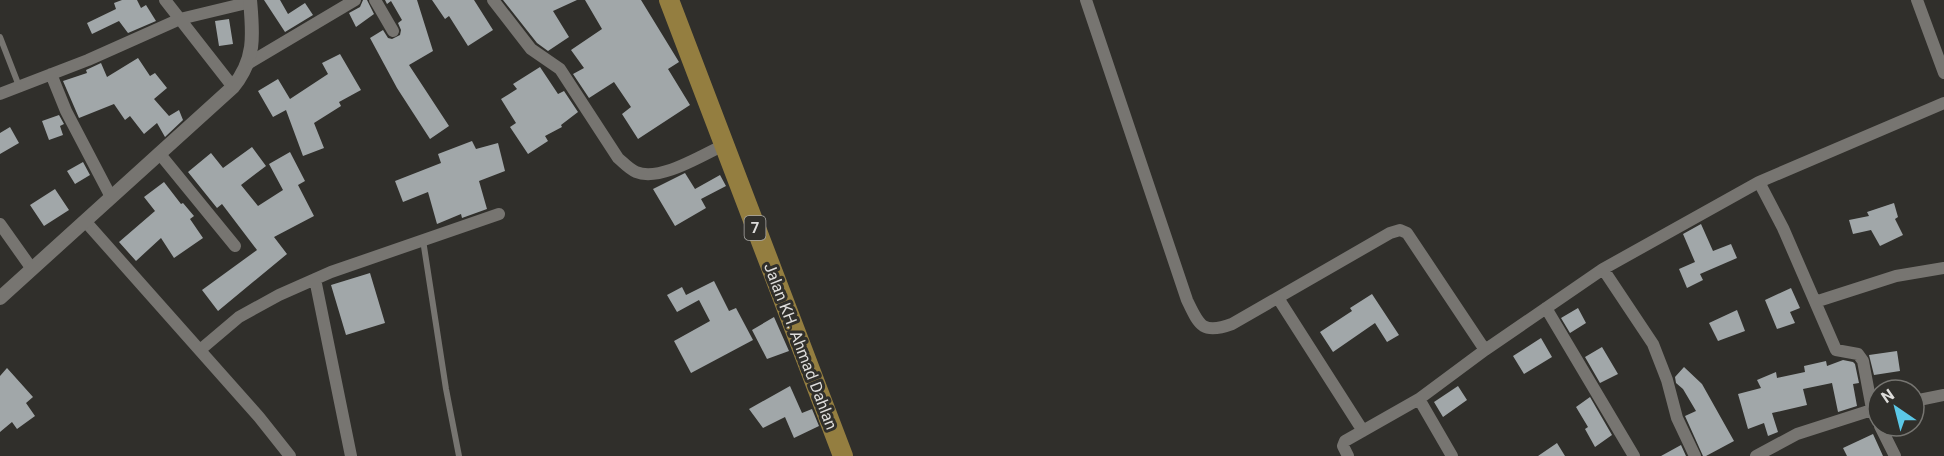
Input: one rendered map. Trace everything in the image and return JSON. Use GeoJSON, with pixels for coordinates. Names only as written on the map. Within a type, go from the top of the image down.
{"type":"FeatureCollection","features":[{"type":"Feature","properties":{"kind":"highway","name":"Jalan KH. Ahmad Dahlan"},"geometry":{"type":"LineString","coordinates":[[669,0],[843,456]]}},
{"type":"Feature","properties":{"kind":"street"},"geometry":{"type":"LineString","coordinates":[[165,0],[233,87]]}},
{"type":"Feature","properties":{"kind":"street"},"geometry":{"type":"LineString","coordinates":[[249,63],[355,0]]}},
{"type":"Feature","properties":{"kind":"street"},"geometry":{"type":"LineString","coordinates":[[375,0],[393,31]]}},
{"type":"Feature","properties":{"kind":"street"},"geometry":{"type":"LineString","coordinates":[[493,0],[531,49],[560,69],[618,158],[629,168],[638,173],[650,175],[671,170],[724,145]]}},
{"type":"Feature","properties":{"kind":"street"},"geometry":{"type":"LineString","coordinates":[[1086,0],[1178,275],[1187,300],[1204,328],[1211,330],[1232,324],[1390,233],[1403,231],[1413,241],[1485,351]]}},
{"type":"Feature","properties":{"kind":"street"},"geometry":{"type":"LineString","coordinates":[[1917,0],[1944,73]]}},
{"type":"Feature","properties":{"kind":"street"},"geometry":{"type":"LineString","coordinates":[[0,94],[180,19],[251,1],[252,38],[249,63],[233,87],[0,298]]}},
{"type":"Feature","properties":{"kind":"street"},"geometry":{"type":"LineString","coordinates":[[51,74],[66,111],[111,197]]}},
{"type":"Feature","properties":{"kind":"street"},"geometry":{"type":"LineString","coordinates":[[1348,456],[1344,443],[1419,399],[1603,269],[1760,182],[1944,103]]}},
{"type":"Feature","properties":{"kind":"street"},"geometry":{"type":"LineString","coordinates":[[159,153],[236,246]]}},
{"type":"Feature","properties":{"kind":"street"},"geometry":{"type":"LineString","coordinates":[[1760,182],[1783,228],[1836,350],[1857,354],[1863,361],[1867,378]]}},
{"type":"Feature","properties":{"kind":"street"},"geometry":{"type":"LineString","coordinates":[[200,350],[239,317],[279,295],[315,279],[423,239],[499,214]]}},
{"type":"Feature","properties":{"kind":"street"},"geometry":{"type":"LineString","coordinates":[[85,221],[259,417],[290,456]]}},
{"type":"Feature","properties":{"kind":"street"},"geometry":{"type":"LineString","coordinates":[[0,224],[32,269]]}},
{"type":"Feature","properties":{"kind":"street"},"geometry":{"type":"LineString","coordinates":[[1815,302],[1896,276],[1944,268]]}},
{"type":"Feature","properties":{"kind":"street"},"geometry":{"type":"LineString","coordinates":[[1603,269],[1653,344],[1667,380],[1677,418],[1695,456]]}},
{"type":"Feature","properties":{"kind":"street"},"geometry":{"type":"LineString","coordinates":[[315,279],[351,456]]}},
{"type":"Feature","properties":{"kind":"street"},"geometry":{"type":"LineString","coordinates":[[1278,298],[1363,431]]}},
{"type":"Feature","properties":{"kind":"street"},"geometry":{"type":"LineString","coordinates":[[1546,308],[1634,456]]}},
{"type":"Feature","properties":{"kind":"street"},"geometry":{"type":"LineString","coordinates":[[1926,399],[1944,395]]}},
{"type":"Feature","properties":{"kind":"street"},"geometry":{"type":"LineString","coordinates":[[1419,399],[1452,456]]}},
{"type":"Feature","properties":{"kind":"street"},"geometry":{"type":"LineString","coordinates":[[1756,456],[1797,434],[1866,412]]}},
{"type":"Feature","properties":{"kind":"street"},"geometry":{"type":"LineString","coordinates":[[1886,438],[1895,456]]}},
{"type":"Feature","properties":{"kind":"lane"},"geometry":{"type":"LineString","coordinates":[[0,37],[19,86]]}},
{"type":"Feature","properties":{"kind":"lane"},"geometry":{"type":"LineString","coordinates":[[423,239],[446,389],[459,456]]}},
{"type":"Feature","properties":{"kind":"building"},"geometry":{"type":"Polygon","coordinates":[[[122,0],[137,0],[141,8],[146,5],[156,21],[128,33],[119,21],[92,34],[87,23],[116,9],[114,3],[122,0]]]}},
{"type":"Feature","properties":{"kind":"building"},"geometry":{"type":"Polygon","coordinates":[[[264,0],[280,0],[288,14],[305,3],[313,15],[285,32],[264,0]]]}},
{"type":"Feature","properties":{"kind":"building"},"geometry":{"type":"Polygon","coordinates":[[[363,0],[367,0],[374,14],[356,27],[349,13],[360,7],[363,0]]]}},
{"type":"Feature","properties":{"kind":"building"},"geometry":{"type":"Polygon","coordinates":[[[385,0],[417,0],[433,51],[409,65],[449,126],[430,139],[397,88],[370,38],[383,30],[388,38],[392,39],[400,35],[401,30],[398,23],[402,20],[391,1],[387,4],[385,0]]]}},
{"type":"Feature","properties":{"kind":"building"},"geometry":{"type":"Polygon","coordinates":[[[432,0],[474,0],[493,30],[468,46],[449,16],[445,19],[432,0]]]}},
{"type":"Feature","properties":{"kind":"building"},"geometry":{"type":"Polygon","coordinates":[[[503,0],[577,0],[553,11],[569,37],[548,51],[537,43],[503,0]]]}},
{"type":"Feature","properties":{"kind":"building"},"geometry":{"type":"Polygon","coordinates":[[[585,0],[641,0],[679,62],[668,69],[690,105],[638,139],[622,114],[631,107],[614,82],[589,98],[573,74],[584,68],[571,50],[602,29],[585,0]]]}},
{"type":"Feature","properties":{"kind":"building"},"geometry":{"type":"Polygon","coordinates":[[[229,19],[233,44],[219,46],[215,21],[229,19]]]}},
{"type":"Feature","properties":{"kind":"building"},"geometry":{"type":"Polygon","coordinates":[[[340,54],[361,90],[339,102],[341,106],[314,123],[324,148],[303,156],[286,110],[273,117],[258,91],[278,79],[290,99],[328,74],[322,63],[340,54]]]}},
{"type":"Feature","properties":{"kind":"building"},"geometry":{"type":"Polygon","coordinates":[[[138,58],[150,76],[155,73],[167,88],[154,99],[169,116],[179,110],[183,120],[165,137],[157,123],[144,134],[130,116],[125,120],[114,104],[79,118],[63,81],[87,73],[86,70],[101,63],[107,77],[138,58]]]}},
{"type":"Feature","properties":{"kind":"building"},"geometry":{"type":"Polygon","coordinates":[[[540,67],[558,94],[564,91],[578,112],[561,125],[562,127],[545,136],[548,141],[528,154],[510,127],[516,123],[501,99],[517,89],[513,84],[540,67]]]}},
{"type":"Feature","properties":{"kind":"building"},"geometry":{"type":"Polygon","coordinates":[[[59,115],[64,124],[60,126],[63,135],[49,140],[42,121],[59,115]]]}},
{"type":"Feature","properties":{"kind":"building"},"geometry":{"type":"Polygon","coordinates":[[[10,127],[19,143],[0,154],[0,133],[10,127]]]}},
{"type":"Feature","properties":{"kind":"building"},"geometry":{"type":"Polygon","coordinates":[[[472,141],[476,149],[498,143],[505,171],[479,181],[487,209],[462,218],[461,214],[437,224],[428,192],[403,202],[395,181],[441,163],[438,154],[472,141]]]}},
{"type":"Feature","properties":{"kind":"building"},"geometry":{"type":"Polygon","coordinates":[[[252,147],[266,166],[241,185],[258,206],[283,190],[269,164],[290,152],[305,181],[298,185],[314,216],[274,237],[287,254],[218,311],[202,290],[257,250],[222,204],[217,208],[188,172],[211,153],[223,168],[252,147]]]}},
{"type":"Feature","properties":{"kind":"building"},"geometry":{"type":"Polygon","coordinates":[[[83,162],[90,175],[75,184],[67,171],[83,162]]]}},
{"type":"Feature","properties":{"kind":"building"},"geometry":{"type":"Polygon","coordinates":[[[685,173],[695,189],[720,175],[726,186],[701,199],[706,208],[675,226],[653,189],[685,173]]]}},
{"type":"Feature","properties":{"kind":"building"},"geometry":{"type":"Polygon","coordinates":[[[164,182],[181,204],[183,203],[194,216],[190,219],[203,238],[174,258],[161,238],[136,261],[119,242],[155,211],[144,197],[164,182]]]}},
{"type":"Feature","properties":{"kind":"building"},"geometry":{"type":"Polygon","coordinates":[[[55,189],[69,210],[44,226],[30,205],[55,189]]]}},
{"type":"Feature","properties":{"kind":"building"},"geometry":{"type":"Polygon","coordinates":[[[1894,203],[1898,217],[1895,219],[1903,235],[1880,246],[1871,230],[1853,234],[1849,220],[1869,216],[1867,212],[1894,203]]]}},
{"type":"Feature","properties":{"kind":"building"},"geometry":{"type":"Polygon","coordinates":[[[1701,224],[1713,251],[1731,244],[1737,258],[1700,274],[1703,280],[1687,288],[1679,269],[1695,262],[1683,234],[1701,224]]]}},
{"type":"Feature","properties":{"kind":"building"},"geometry":{"type":"Polygon","coordinates":[[[370,273],[385,323],[346,335],[331,285],[370,273]]]}},
{"type":"Feature","properties":{"kind":"building"},"geometry":{"type":"Polygon","coordinates":[[[714,281],[729,311],[736,308],[753,340],[691,373],[674,341],[710,321],[699,300],[677,312],[667,295],[682,287],[686,295],[714,281]]]}},
{"type":"Feature","properties":{"kind":"building"},"geometry":{"type":"Polygon","coordinates":[[[1791,288],[1800,308],[1790,312],[1795,323],[1777,329],[1765,300],[1791,288]]]}},
{"type":"Feature","properties":{"kind":"building"},"geometry":{"type":"Polygon","coordinates":[[[1372,294],[1399,335],[1387,342],[1375,323],[1333,352],[1320,332],[1352,311],[1350,308],[1372,294]]]}},
{"type":"Feature","properties":{"kind":"building"},"geometry":{"type":"Polygon","coordinates":[[[1578,308],[1586,323],[1570,333],[1561,318],[1578,308]]]}},
{"type":"Feature","properties":{"kind":"building"},"geometry":{"type":"Polygon","coordinates":[[[1737,310],[1745,331],[1718,341],[1709,323],[1737,310]]]}},
{"type":"Feature","properties":{"kind":"building"},"geometry":{"type":"Polygon","coordinates":[[[774,317],[789,351],[767,359],[752,330],[774,317]]]}},
{"type":"Feature","properties":{"kind":"building"},"geometry":{"type":"Polygon","coordinates":[[[1541,338],[1552,357],[1524,374],[1513,356],[1541,338]]]}},
{"type":"Feature","properties":{"kind":"building"},"geometry":{"type":"Polygon","coordinates":[[[1602,347],[1618,374],[1600,383],[1585,357],[1602,347]]]}},
{"type":"Feature","properties":{"kind":"building"},"geometry":{"type":"Polygon","coordinates":[[[1897,351],[1900,371],[1874,375],[1869,355],[1897,351]]]}},
{"type":"Feature","properties":{"kind":"building"},"geometry":{"type":"Polygon","coordinates":[[[1843,360],[1855,364],[1859,383],[1853,384],[1857,406],[1838,412],[1832,383],[1803,389],[1807,405],[1772,413],[1778,432],[1768,436],[1764,423],[1748,429],[1738,394],[1761,388],[1757,380],[1776,372],[1777,378],[1805,372],[1804,366],[1826,361],[1827,366],[1843,360]]]}},
{"type":"Feature","properties":{"kind":"building"},"geometry":{"type":"Polygon","coordinates":[[[1684,367],[1702,384],[1734,441],[1706,456],[1703,456],[1685,416],[1696,411],[1683,389],[1676,383],[1675,377],[1684,367]]]}},
{"type":"Feature","properties":{"kind":"building"},"geometry":{"type":"Polygon","coordinates":[[[7,368],[33,397],[26,403],[35,416],[17,429],[12,422],[0,432],[0,376],[7,368]]]}},
{"type":"Feature","properties":{"kind":"building"},"geometry":{"type":"Polygon","coordinates":[[[790,386],[802,413],[812,409],[819,426],[794,438],[785,417],[763,428],[749,409],[790,386]]]}},
{"type":"Feature","properties":{"kind":"building"},"geometry":{"type":"Polygon","coordinates":[[[1458,386],[1467,400],[1443,417],[1434,402],[1458,386]]]}},
{"type":"Feature","properties":{"kind":"building"},"geometry":{"type":"Polygon","coordinates":[[[1590,397],[1612,435],[1595,447],[1585,429],[1588,427],[1576,407],[1590,397]]]}},
{"type":"Feature","properties":{"kind":"building"},"geometry":{"type":"Polygon","coordinates":[[[1866,437],[1875,438],[1883,456],[1847,456],[1843,448],[1866,437]]]}},
{"type":"Feature","properties":{"kind":"building"},"geometry":{"type":"Polygon","coordinates":[[[1557,443],[1565,456],[1538,456],[1557,443]]]}},
{"type":"Feature","properties":{"kind":"building"},"geometry":{"type":"Polygon","coordinates":[[[1681,445],[1686,456],[1661,456],[1681,445]]]}}]}
